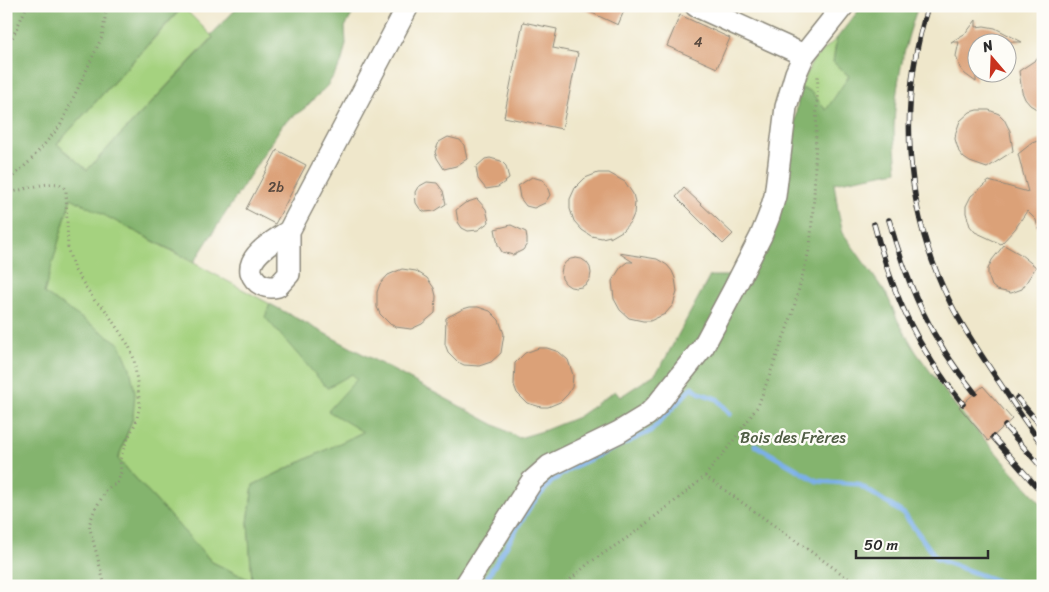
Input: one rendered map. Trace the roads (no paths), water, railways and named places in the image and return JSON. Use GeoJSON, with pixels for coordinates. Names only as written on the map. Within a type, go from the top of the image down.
{"type":"FeatureCollection","features":[{"type":"Feature","properties":{"kind":"street"},"geometry":{"type":"LineString","coordinates":[[289,231],[408,6]]}},
{"type":"Feature","properties":{"kind":"street"},"geometry":{"type":"LineString","coordinates":[[696,6],[812,61]]}},
{"type":"Feature","properties":{"kind":"street"},"geometry":{"type":"LineString","coordinates":[[465,586],[532,481],[549,466],[619,432],[647,415],[703,347],[761,236],[769,216],[775,196],[786,107],[796,73],[812,61],[843,6]]}},
{"type":"Feature","properties":{"kind":"waterway"},"geometry":{"type":"LineString","coordinates":[[482,586],[531,505],[552,481],[571,468],[651,431],[692,387],[700,393],[717,399],[730,414]]}},
{"type":"Feature","properties":{"kind":"waterway"},"geometry":{"type":"LineString","coordinates":[[755,445],[817,481],[858,484],[904,514],[937,559],[1011,586]]}},
{"type":"Feature","properties":{"kind":"railway"},"geometry":{"type":"LineString","coordinates":[[928,6],[918,42],[912,79],[910,117],[910,154],[914,191],[922,228],[933,264],[959,318],[1018,411],[1043,445]]}},
{"type":"Feature","properties":{"kind":"railway"},"geometry":{"type":"LineString","coordinates":[[889,220],[904,267],[922,311],[945,352],[975,393]]}},
{"type":"Feature","properties":{"kind":"railway"},"geometry":{"type":"LineString","coordinates":[[874,224],[889,274],[908,319],[932,362],[963,404]]}},
{"type":"Feature","properties":{"kind":"railway"},"geometry":{"type":"LineString","coordinates":[[1017,398],[1043,428]]}},
{"type":"Feature","properties":{"kind":"railway"},"geometry":{"type":"LineString","coordinates":[[1005,426],[1043,469]]}},
{"type":"Feature","properties":{"kind":"railway"},"geometry":{"type":"LineString","coordinates":[[993,437],[1043,494]]}},
{"type":"Feature","properties":{"kind":"park label","name":"Bois des Frères"},"geometry":{"type":"Point","coordinates":[793,437]}}]}
